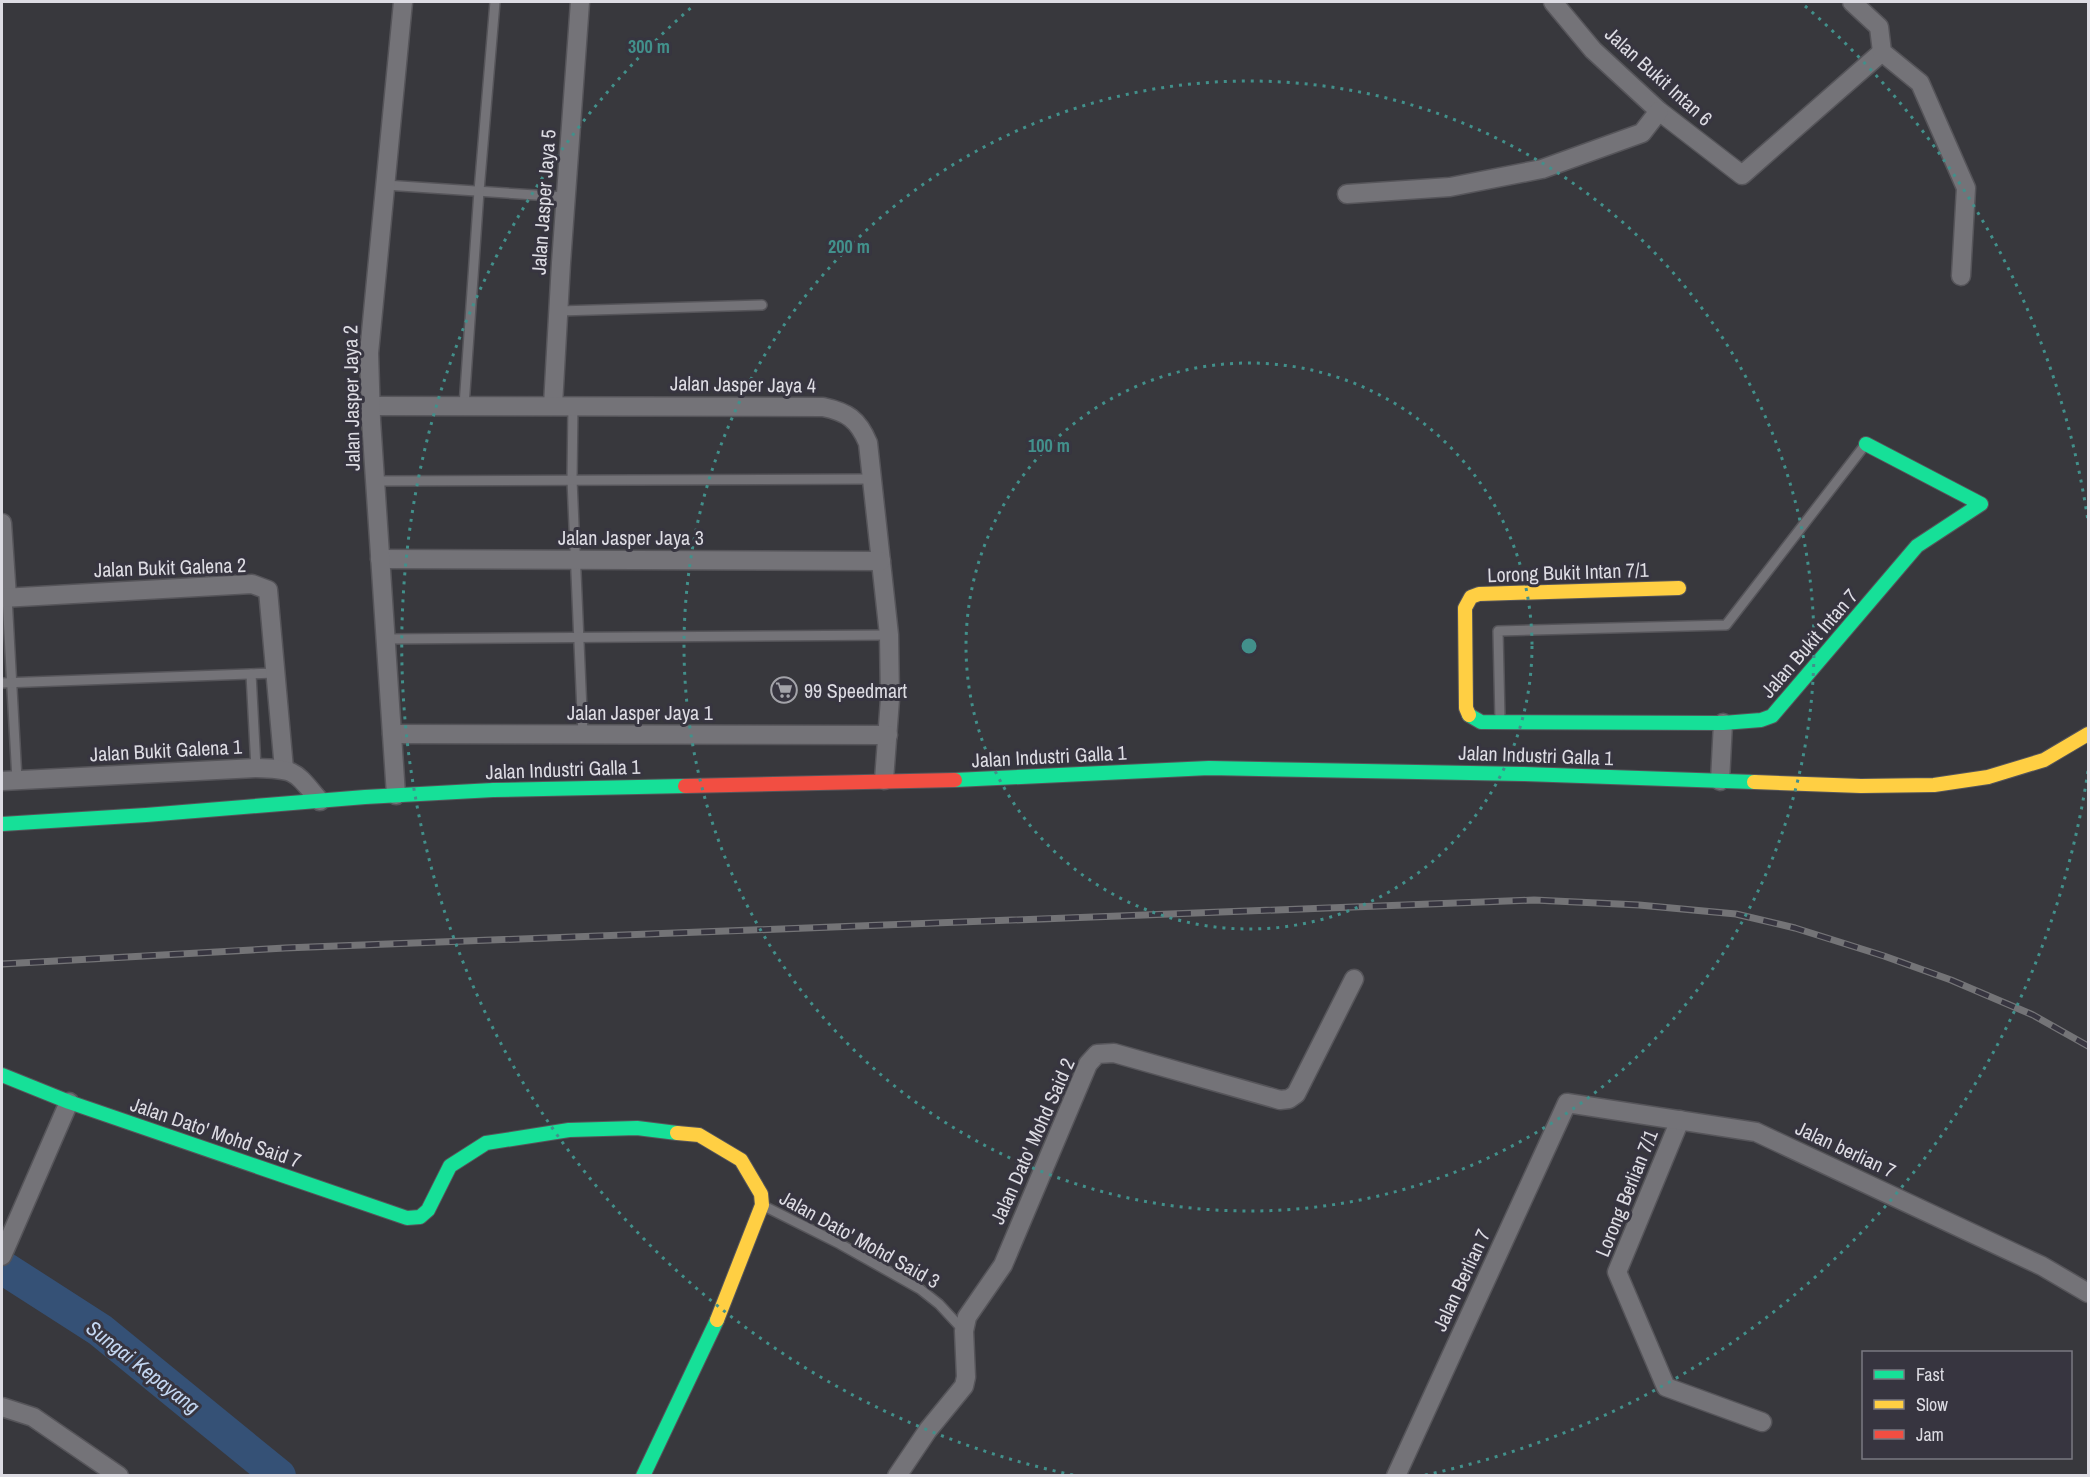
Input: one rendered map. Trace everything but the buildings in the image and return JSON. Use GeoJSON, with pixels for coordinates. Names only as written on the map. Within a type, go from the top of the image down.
{"type":"FeatureCollection","features":[{"type":"Feature","properties":{"kind":"street","name":"Jalan Jasper Jaya 2"},"geometry":{"type":"LineString","coordinates":[[396,795],[370,406],[369,353],[403,2]]}},
{"type":"Feature","properties":{"kind":"street","name":"Jalan Jasper Jaya 5"},"geometry":{"type":"LineString","coordinates":[[553,405],[580,2]]}},
{"type":"Feature","properties":{"kind":"street","name":"Jalan Bukit Intan 6"},"geometry":{"type":"LineString","coordinates":[[1553,2],[1593,50],[1659,111],[1742,175],[1881,52]]}},
{"type":"Feature","properties":{"kind":"street"},"geometry":{"type":"LineString","coordinates":[[1852,2],[1879,27],[1881,52],[1920,83],[1966,188],[1961,276]]}},
{"type":"Feature","properties":{"kind":"street"},"geometry":{"type":"LineString","coordinates":[[1347,194],[1450,187],[1542,169],[1642,133],[1659,111]]}},
{"type":"Feature","properties":{"kind":"street","name":"Jalan Jasper Jaya 4"},"geometry":{"type":"LineString","coordinates":[[370,406],[823,407],[841,411],[855,420],[868,442],[889,635],[890,699],[884,780]]}},
{"type":"Feature","properties":{"kind":"street","name":"Jalan Bukit Intan 7"},"geometry":{"type":"LineString","coordinates":[[1469,715],[1481,722],[1723,723],[1761,720],[1772,716],[1917,546],[1981,504],[1866,444]]}},
{"type":"Feature","properties":{"kind":"street"},"geometry":{"type":"LineString","coordinates":[[2,523],[4,597]]}},
{"type":"Feature","properties":{"kind":"street","name":"Jalan Jasper Jaya 3"},"geometry":{"type":"LineString","coordinates":[[380,559],[881,561]]}},
{"type":"Feature","properties":{"kind":"street","name":"Jalan Bukit Galena 2"},"geometry":{"type":"LineString","coordinates":[[4,597],[252,584],[268,590],[284,769]]}},
{"type":"Feature","properties":{"kind":"street","name":"Lorong Bukit Intan 7/1"},"geometry":{"type":"LineString","coordinates":[[1469,715],[1466,708],[1465,608],[1466,602],[1473,596],[1679,588]]}},
{"type":"Feature","properties":{"kind":"street"},"geometry":{"type":"LineString","coordinates":[[1720,781],[1723,723]]}},
{"type":"Feature","properties":{"kind":"street","name":"Jalan Jasper Jaya 1"},"geometry":{"type":"LineString","coordinates":[[392,734],[888,735]]}},
{"type":"Feature","properties":{"kind":"street","name":"Jalan Industri Galla 1"},"geometry":{"type":"LineString","coordinates":[[2,824],[146,816],[396,795],[493,790],[949,780],[1209,768],[1523,774],[1861,786],[1934,785],[1988,777],[2044,760],[2088,734]]}},
{"type":"Feature","properties":{"kind":"street","name":"Jalan Bukit Galena 1"},"geometry":{"type":"LineString","coordinates":[[10,781],[256,768],[284,769]]}},
{"type":"Feature","properties":{"kind":"street"},"geometry":{"type":"LineString","coordinates":[[284,769],[297,775],[320,801]]}},
{"type":"Feature","properties":{"kind":"street","name":"Jalan Dato' Mohd Said 2"},"geometry":{"type":"LineString","coordinates":[[897,1476],[928,1430],[964,1386],[966,1377],[964,1331],[968,1317],[1003,1265],[1088,1064],[1097,1054],[1114,1053],[1280,1100],[1289,1099],[1296,1094],[1354,979]]}},
{"type":"Feature","properties":{"kind":"street","name":"Jalan Dato' Mohd Said 7"},"geometry":{"type":"LineString","coordinates":[[2,1075],[69,1101],[407,1218],[420,1217],[428,1210],[450,1166],[486,1143],[568,1130],[637,1128],[699,1135],[741,1160],[761,1194],[762,1205]]}},
{"type":"Feature","properties":{"kind":"street"},"geometry":{"type":"LineString","coordinates":[[2,1256],[69,1101]]}},
{"type":"Feature","properties":{"kind":"street","name":"Jalan berlian 7"},"geometry":{"type":"LineString","coordinates":[[1567,1103],[1756,1132],[2031,1261],[2088,1293]]}},
{"type":"Feature","properties":{"kind":"street","name":"Jalan Berlian 7"},"geometry":{"type":"LineString","coordinates":[[1395,1476],[1567,1103]]}},
{"type":"Feature","properties":{"kind":"street","name":"Lorong Berlian 7/1"},"geometry":{"type":"LineString","coordinates":[[1680,1120],[1617,1272],[1666,1387],[1762,1422]]}},
{"type":"Feature","properties":{"kind":"street"},"geometry":{"type":"LineString","coordinates":[[643,1476],[714,1326],[762,1205]]}},
{"type":"Feature","properties":{"kind":"street"},"geometry":{"type":"LineString","coordinates":[[2,1407],[33,1417],[118,1476]]}},
{"type":"Feature","properties":{"kind":"lane"},"geometry":{"type":"LineString","coordinates":[[465,406],[479,191],[495,2]]}},
{"type":"Feature","properties":{"kind":"lane"},"geometry":{"type":"LineString","coordinates":[[385,185],[566,198]]}},
{"type":"Feature","properties":{"kind":"lane"},"geometry":{"type":"LineString","coordinates":[[559,311],[762,305]]}},
{"type":"Feature","properties":{"kind":"lane"},"geometry":{"type":"LineString","coordinates":[[573,405],[572,480],[583,735]]}},
{"type":"Feature","properties":{"kind":"lane"},"geometry":{"type":"LineString","coordinates":[[1500,722],[1498,631],[1726,626],[1866,444]]}},
{"type":"Feature","properties":{"kind":"lane"},"geometry":{"type":"LineString","coordinates":[[375,481],[871,479]]}},
{"type":"Feature","properties":{"kind":"lane"},"geometry":{"type":"LineString","coordinates":[[4,597],[10,781]]}},
{"type":"Feature","properties":{"kind":"lane"},"geometry":{"type":"LineString","coordinates":[[386,639],[889,635]]}},
{"type":"Feature","properties":{"kind":"lane"},"geometry":{"type":"LineString","coordinates":[[6,683],[276,673]]}},
{"type":"Feature","properties":{"kind":"lane"},"geometry":{"type":"LineString","coordinates":[[251,674],[256,768]]}},
{"type":"Feature","properties":{"kind":"lane","name":"Jalan Dato' Mohd Said 3"},"geometry":{"type":"LineString","coordinates":[[762,1205],[840,1244],[920,1289],[939,1304],[964,1331]]}},
{"type":"Feature","properties":{"kind":"waterway","name":"Sungai Kepayang"},"geometry":{"type":"LineString","coordinates":[[2,1267],[100,1330],[279,1476]]}},
{"type":"Feature","properties":{"kind":"railway"},"geometry":{"type":"LineString","coordinates":[[2,964],[285,948],[1534,900],[1639,905],[1736,914],[1795,928],[1951,980],[2033,1015],[2088,1046]]}},
{"type":"Feature","properties":{"kind":"traffic: fast"},"geometry":{"type":"LineString","coordinates":[[1469,715],[1481,722],[1723,723],[1761,720],[1772,716],[1917,546],[1981,504],[1866,444]]}},
{"type":"Feature","properties":{"kind":"traffic: fast"},"geometry":{"type":"LineString","coordinates":[[955,780],[1209,768],[1523,774],[1754,782]]}},
{"type":"Feature","properties":{"kind":"traffic: fast"},"geometry":{"type":"LineString","coordinates":[[2,824],[365,797],[493,790],[685,786]]}},
{"type":"Feature","properties":{"kind":"traffic: fast"},"geometry":{"type":"LineString","coordinates":[[2,1075],[69,1102],[407,1218],[420,1217],[428,1210],[450,1166],[486,1143],[569,1130],[637,1128],[677,1133]]}},
{"type":"Feature","properties":{"kind":"traffic: fast"},"geometry":{"type":"LineString","coordinates":[[643,1476],[717,1320]]}},
{"type":"Feature","properties":{"kind":"traffic: slow"},"geometry":{"type":"LineString","coordinates":[[1469,715],[1466,708],[1465,608],[1471,597],[1479,594],[1679,588]]}},
{"type":"Feature","properties":{"kind":"traffic: slow"},"geometry":{"type":"LineString","coordinates":[[1754,782],[1861,786],[1934,785],[1988,777],[2044,760],[2088,734]]}},
{"type":"Feature","properties":{"kind":"traffic: slow"},"geometry":{"type":"LineString","coordinates":[[677,1133],[699,1135],[741,1160],[761,1194],[762,1205],[717,1320]]}},
{"type":"Feature","properties":{"kind":"traffic: jam"},"geometry":{"type":"LineString","coordinates":[[685,786],[955,780]]}},
{"type":"Feature","properties":{"kind":"place","name":"99 Speedmart"},"geometry":{"type":"Point","coordinates":[784,690]}}]}
